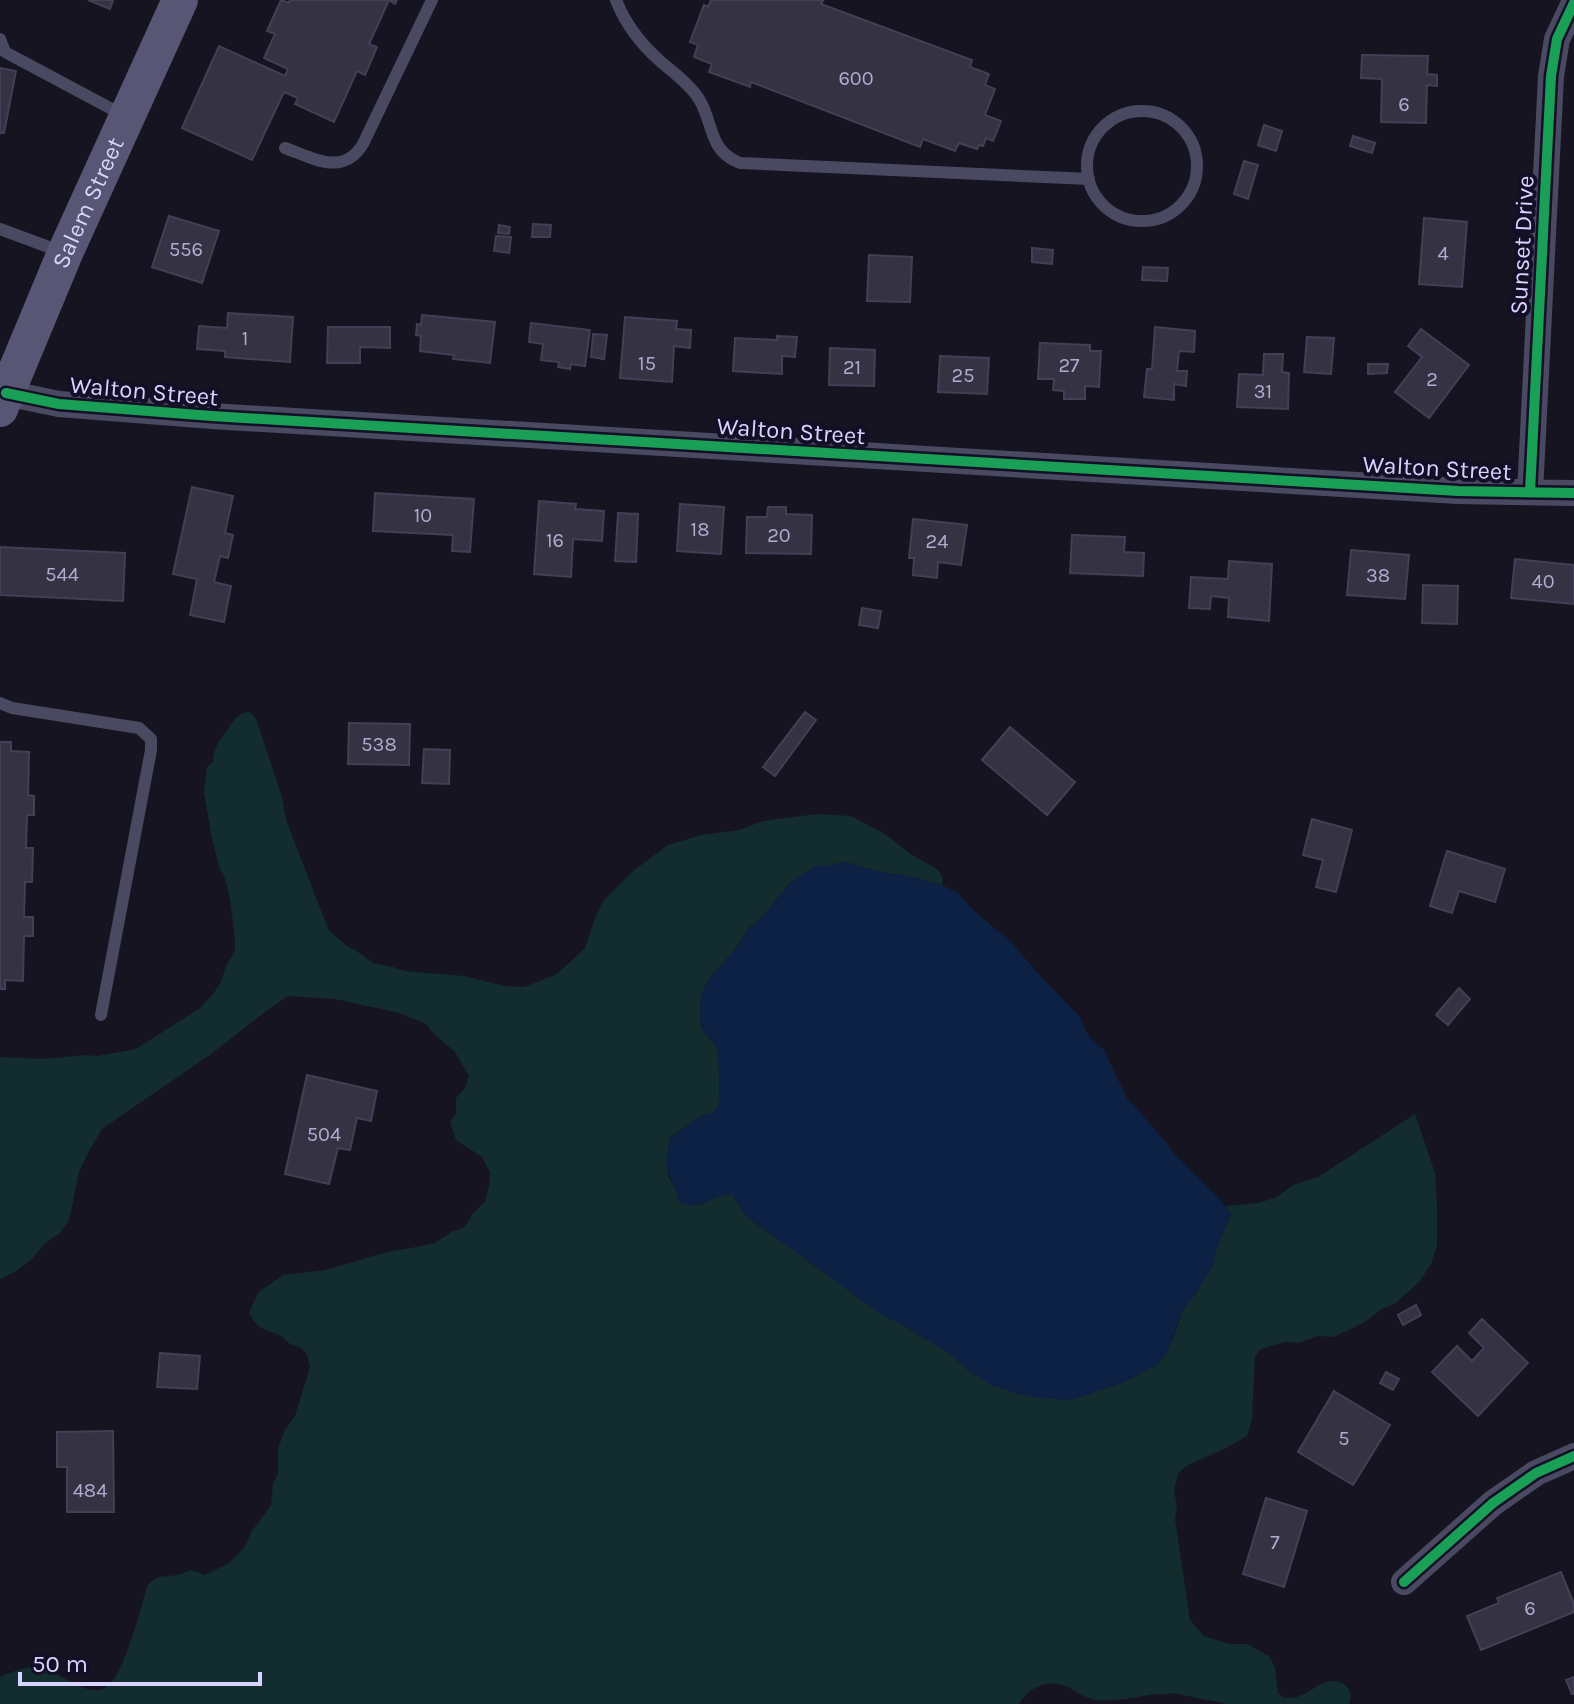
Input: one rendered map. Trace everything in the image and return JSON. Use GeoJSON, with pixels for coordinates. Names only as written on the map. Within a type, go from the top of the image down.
{"type":"FeatureCollection","features":[{"type":"Feature","properties":{"kind":"main road","name":"Salem Street"},"geometry":{"type":"LineString","coordinates":[[3,401],[65,253],[180,0]]}},
{"type":"Feature","properties":{"kind":"street","name":"Sunset Drive"},"geometry":{"type":"LineString","coordinates":[[1530,492],[1551,76],[1557,39],[1574,3]]}},
{"type":"Feature","properties":{"kind":"street","name":"Walton Street"},"geometry":{"type":"LineString","coordinates":[[3,401],[1458,491],[1574,493]]}},
{"type":"Feature","properties":{"kind":"street"},"geometry":{"type":"LineString","coordinates":[[1404,1582],[1493,1503],[1536,1473],[1574,1456]]}},
{"type":"Feature","properties":{"kind":"lane"},"geometry":{"type":"LineString","coordinates":[[285,148],[328,163],[342,162],[355,155],[432,0]]}},
{"type":"Feature","properties":{"kind":"lane"},"geometry":{"type":"LineString","coordinates":[[616,0],[643,44],[699,99],[715,143],[733,160],[748,164],[1089,179]]}},
{"type":"Feature","properties":{"kind":"lane"},"geometry":{"type":"LineString","coordinates":[[0,39],[5,52],[126,117]]}},
{"type":"Feature","properties":{"kind":"lane"},"geometry":{"type":"LineString","coordinates":[[1129,112],[1156,112],[1173,120],[1193,143],[1197,170],[1194,184],[1187,198],[1167,215],[1152,220],[1123,218],[1102,204],[1089,179],[1089,151],[1096,137],[1106,124],[1129,112]]}},
{"type":"Feature","properties":{"kind":"lane"},"geometry":{"type":"LineString","coordinates":[[0,229],[65,253]]}},
{"type":"Feature","properties":{"kind":"lane"},"geometry":{"type":"LineString","coordinates":[[0,703],[12,708],[139,728],[151,739],[101,1015]]}},
{"type":"Feature","properties":{"kind":"green space"},"geometry":{"type":"Polygon","coordinates":[[[250,712],[260,730],[282,797],[286,820],[329,931],[373,963],[404,971],[464,976],[505,986],[524,987],[557,974],[585,948],[604,900],[633,871],[668,845],[701,835],[739,830],[763,821],[817,814],[851,816],[885,834],[937,869],[943,877],[942,885],[845,862],[815,866],[790,883],[708,980],[700,999],[701,1027],[718,1050],[720,1102],[713,1113],[701,1116],[670,1138],[667,1163],[673,1185],[699,1205],[721,1195],[732,1194],[745,1215],[754,1222],[953,1356],[970,1372],[1050,1398],[1071,1400],[1141,1373],[1173,1339],[1183,1309],[1212,1267],[1231,1214],[1225,1206],[1258,1203],[1277,1197],[1293,1185],[1318,1177],[1415,1114],[1435,1173],[1437,1246],[1431,1264],[1420,1281],[1396,1303],[1365,1322],[1334,1337],[1318,1336],[1261,1349],[1255,1356],[1252,1419],[1247,1436],[1186,1466],[1178,1474],[1174,1490],[1177,1506],[1175,1519],[1190,1620],[1204,1636],[1229,1644],[1247,1644],[1269,1656],[1275,1667],[1278,1693],[1284,1698],[1303,1695],[1321,1684],[1334,1681],[1349,1690],[1349,1704],[1227,1704],[1173,1693],[1097,1700],[1053,1683],[1034,1689],[1019,1704],[0,1704],[0,1677],[27,1668],[45,1669],[93,1690],[110,1684],[127,1652],[148,1584],[158,1577],[191,1570],[205,1575],[229,1563],[243,1549],[271,1505],[273,1483],[278,1474],[278,1448],[295,1416],[310,1367],[307,1355],[301,1348],[259,1327],[253,1320],[249,1312],[258,1293],[283,1275],[325,1270],[387,1252],[435,1243],[465,1227],[473,1213],[485,1202],[490,1172],[482,1157],[456,1140],[450,1122],[456,1114],[456,1098],[465,1088],[469,1076],[455,1052],[426,1024],[399,1013],[335,999],[288,996],[102,1129],[79,1172],[69,1221],[33,1258],[0,1279],[0,1057],[44,1059],[97,1056],[136,1049],[200,1008],[213,994],[235,951],[235,939],[230,899],[219,867],[204,792],[207,767],[213,762],[217,746],[233,722],[241,714],[250,712]]]}},
{"type":"Feature","properties":{"kind":"water"},"geometry":{"type":"Polygon","coordinates":[[[845,862],[942,885],[958,893],[1012,943],[1080,1017],[1089,1037],[1104,1050],[1127,1098],[1231,1214],[1212,1267],[1183,1309],[1166,1355],[1157,1365],[1126,1381],[1071,1400],[1029,1397],[991,1385],[970,1372],[953,1356],[879,1313],[754,1222],[745,1215],[732,1194],[700,1204],[680,1202],[666,1166],[670,1138],[701,1116],[713,1113],[720,1102],[718,1050],[701,1027],[700,999],[708,980],[790,883],[815,866],[845,862]]]}},
{"type":"Feature","properties":{"kind":"building"},"geometry":{"type":"Polygon","coordinates":[[[88,0],[113,0],[110,9],[88,0]]]}},
{"type":"Feature","properties":{"kind":"building"},"geometry":{"type":"Polygon","coordinates":[[[281,0],[289,3],[290,0],[389,0],[369,44],[377,47],[365,75],[357,71],[334,122],[295,104],[298,98],[284,92],[252,160],[182,128],[219,46],[285,76],[288,69],[264,58],[275,34],[267,31],[281,0]]]}},
{"type":"Feature","properties":{"kind":"building"},"geometry":{"type":"Polygon","coordinates":[[[711,0],[820,0],[823,1],[821,4],[972,60],[970,67],[989,74],[985,85],[995,89],[985,115],[1001,121],[993,141],[986,138],[983,146],[979,145],[977,149],[959,143],[955,151],[923,139],[920,147],[751,82],[750,87],[709,72],[712,64],[694,57],[698,45],[690,42],[704,5],[708,7],[711,0]]]}},
{"type":"Feature","properties":{"kind":"building"},"geometry":{"type":"Polygon","coordinates":[[[1362,55],[1428,56],[1427,74],[1437,75],[1437,86],[1427,85],[1426,123],[1381,122],[1382,79],[1361,78],[1362,55]]]}},
{"type":"Feature","properties":{"kind":"building"},"geometry":{"type":"Polygon","coordinates":[[[0,68],[16,71],[4,133],[0,133],[0,68]]]}},
{"type":"Feature","properties":{"kind":"building"},"geometry":{"type":"Polygon","coordinates":[[[1264,125],[1282,131],[1276,151],[1258,145],[1264,125]]]}},
{"type":"Feature","properties":{"kind":"building"},"geometry":{"type":"Polygon","coordinates":[[[1353,136],[1375,143],[1372,153],[1350,146],[1353,136]]]}},
{"type":"Feature","properties":{"kind":"building"},"geometry":{"type":"Polygon","coordinates":[[[1244,161],[1258,165],[1248,199],[1234,194],[1244,161]]]}},
{"type":"Feature","properties":{"kind":"building"},"geometry":{"type":"Polygon","coordinates":[[[169,216],[219,231],[202,283],[152,267],[169,216]]]}},
{"type":"Feature","properties":{"kind":"building"},"geometry":{"type":"Polygon","coordinates":[[[1424,218],[1467,222],[1462,287],[1419,284],[1424,218]]]}},
{"type":"Feature","properties":{"kind":"building"},"geometry":{"type":"Polygon","coordinates":[[[533,224],[551,225],[550,237],[532,237],[533,224]]]}},
{"type":"Feature","properties":{"kind":"building"},"geometry":{"type":"Polygon","coordinates":[[[499,225],[510,227],[509,234],[498,233],[499,225]]]}},
{"type":"Feature","properties":{"kind":"building"},"geometry":{"type":"Polygon","coordinates":[[[496,236],[511,237],[509,253],[494,251],[496,236]]]}},
{"type":"Feature","properties":{"kind":"building"},"geometry":{"type":"Polygon","coordinates":[[[1032,248],[1053,250],[1052,264],[1032,262],[1032,248]]]}},
{"type":"Feature","properties":{"kind":"building"},"geometry":{"type":"Polygon","coordinates":[[[869,255],[912,257],[910,302],[867,301],[869,255]]]}},
{"type":"Feature","properties":{"kind":"building"},"geometry":{"type":"Polygon","coordinates":[[[1143,267],[1168,268],[1167,281],[1142,280],[1143,267]]]}},
{"type":"Feature","properties":{"kind":"building"},"geometry":{"type":"Polygon","coordinates":[[[228,313],[293,317],[290,362],[225,357],[225,351],[197,349],[199,326],[227,328],[228,313]]]}},
{"type":"Feature","properties":{"kind":"building"},"geometry":{"type":"Polygon","coordinates":[[[422,315],[495,322],[490,363],[420,351],[421,336],[416,335],[422,315]]]}},
{"type":"Feature","properties":{"kind":"building"},"geometry":{"type":"Polygon","coordinates":[[[625,317],[677,321],[676,329],[691,330],[690,348],[674,346],[672,382],[620,378],[625,317]]]}},
{"type":"Feature","properties":{"kind":"building"},"geometry":{"type":"Polygon","coordinates":[[[531,323],[590,330],[585,366],[571,364],[570,369],[558,367],[559,362],[541,360],[543,344],[529,342],[531,323]]]}},
{"type":"Feature","properties":{"kind":"building"},"geometry":{"type":"Polygon","coordinates":[[[328,327],[390,327],[390,348],[360,347],[360,363],[327,363],[328,327]]]}},
{"type":"Feature","properties":{"kind":"building"},"geometry":{"type":"Polygon","coordinates":[[[1155,327],[1195,331],[1194,352],[1179,351],[1177,371],[1187,371],[1186,386],[1174,384],[1174,400],[1144,397],[1147,369],[1152,369],[1155,327]]]}},
{"type":"Feature","properties":{"kind":"building"},"geometry":{"type":"Polygon","coordinates":[[[1421,329],[1469,365],[1429,418],[1395,392],[1422,357],[1408,346],[1421,329]]]}},
{"type":"Feature","properties":{"kind":"building"},"geometry":{"type":"Polygon","coordinates":[[[593,334],[607,335],[604,359],[591,357],[593,334]]]}},
{"type":"Feature","properties":{"kind":"building"},"geometry":{"type":"Polygon","coordinates":[[[777,336],[797,337],[795,357],[782,356],[782,374],[733,371],[735,338],[777,340],[777,336]]]}},
{"type":"Feature","properties":{"kind":"building"},"geometry":{"type":"Polygon","coordinates":[[[1307,337],[1334,338],[1331,374],[1304,372],[1307,337]]]}},
{"type":"Feature","properties":{"kind":"building"},"geometry":{"type":"Polygon","coordinates":[[[1040,343],[1090,345],[1090,351],[1101,351],[1099,387],[1085,386],[1085,399],[1064,399],[1064,391],[1053,390],[1054,379],[1038,379],[1040,343]]]}},
{"type":"Feature","properties":{"kind":"building"},"geometry":{"type":"Polygon","coordinates":[[[830,348],[875,350],[874,386],[829,385],[830,348]]]}},
{"type":"Feature","properties":{"kind":"building"},"geometry":{"type":"Polygon","coordinates":[[[1264,354],[1283,354],[1282,372],[1289,373],[1288,409],[1237,407],[1239,374],[1263,375],[1264,354]]]}},
{"type":"Feature","properties":{"kind":"building"},"geometry":{"type":"Polygon","coordinates":[[[940,356],[989,358],[987,394],[938,392],[940,356]]]}},
{"type":"Feature","properties":{"kind":"building"},"geometry":{"type":"Polygon","coordinates":[[[1368,364],[1388,364],[1387,373],[1368,374],[1368,364]]]}},
{"type":"Feature","properties":{"kind":"building"},"geometry":{"type":"Polygon","coordinates":[[[192,487],[233,496],[225,533],[233,535],[228,558],[220,556],[214,582],[231,586],[224,622],[190,615],[197,579],[173,574],[192,487]]]}},
{"type":"Feature","properties":{"kind":"building"},"geometry":{"type":"Polygon","coordinates":[[[375,493],[474,499],[470,552],[452,551],[453,535],[373,531],[375,493]]]}},
{"type":"Feature","properties":{"kind":"building"},"geometry":{"type":"Polygon","coordinates":[[[539,501],[576,504],[575,509],[604,511],[602,541],[573,539],[571,577],[534,574],[539,501]]]}},
{"type":"Feature","properties":{"kind":"building"},"geometry":{"type":"Polygon","coordinates":[[[680,504],[724,507],[721,554],[677,551],[680,504]]]}},
{"type":"Feature","properties":{"kind":"building"},"geometry":{"type":"Polygon","coordinates":[[[768,507],[786,507],[786,514],[812,515],[811,554],[746,553],[747,517],[767,517],[768,507]]]}},
{"type":"Feature","properties":{"kind":"building"},"geometry":{"type":"Polygon","coordinates":[[[618,513],[638,514],[636,562],[615,561],[618,513]]]}},
{"type":"Feature","properties":{"kind":"building"},"geometry":{"type":"Polygon","coordinates":[[[913,519],[967,525],[961,565],[938,562],[937,578],[913,575],[914,558],[909,558],[913,519]]]}},
{"type":"Feature","properties":{"kind":"building"},"geometry":{"type":"Polygon","coordinates":[[[1072,535],[1125,537],[1124,552],[1144,553],[1143,576],[1070,573],[1072,535]]]}},
{"type":"Feature","properties":{"kind":"building"},"geometry":{"type":"Polygon","coordinates":[[[0,547],[125,553],[123,601],[0,595],[0,547]]]}},
{"type":"Feature","properties":{"kind":"building"},"geometry":{"type":"Polygon","coordinates":[[[1351,550],[1409,555],[1405,599],[1347,595],[1351,550]]]}},
{"type":"Feature","properties":{"kind":"building"},"geometry":{"type":"Polygon","coordinates":[[[1515,559],[1574,565],[1574,604],[1511,598],[1515,559]]]}},
{"type":"Feature","properties":{"kind":"building"},"geometry":{"type":"Polygon","coordinates":[[[1229,561],[1272,564],[1269,621],[1228,617],[1229,598],[1211,596],[1210,609],[1189,608],[1191,577],[1228,579],[1229,561]]]}},
{"type":"Feature","properties":{"kind":"building"},"geometry":{"type":"Polygon","coordinates":[[[1423,585],[1458,586],[1457,624],[1422,623],[1423,585]]]}},
{"type":"Feature","properties":{"kind":"building"},"geometry":{"type":"Polygon","coordinates":[[[862,608],[881,611],[878,628],[859,625],[862,608]]]}},
{"type":"Feature","properties":{"kind":"building"},"geometry":{"type":"Polygon","coordinates":[[[805,712],[816,720],[775,776],[763,767],[805,712]]]}},
{"type":"Feature","properties":{"kind":"building"},"geometry":{"type":"Polygon","coordinates":[[[349,723],[410,724],[409,765],[348,764],[349,723]]]}},
{"type":"Feature","properties":{"kind":"building"},"geometry":{"type":"Polygon","coordinates":[[[1010,727],[1075,782],[1047,815],[982,760],[1010,727]]]}},
{"type":"Feature","properties":{"kind":"building"},"geometry":{"type":"Polygon","coordinates":[[[0,742],[11,742],[11,751],[29,752],[28,795],[34,796],[34,815],[27,815],[26,848],[33,848],[32,882],[25,882],[24,917],[33,917],[33,936],[24,936],[23,981],[5,980],[5,989],[0,989],[0,742]]]}},
{"type":"Feature","properties":{"kind":"building"},"geometry":{"type":"Polygon","coordinates":[[[424,749],[450,750],[449,784],[422,783],[424,749]]]}},
{"type":"Feature","properties":{"kind":"building"},"geometry":{"type":"Polygon","coordinates":[[[1312,819],[1352,830],[1336,892],[1316,887],[1323,860],[1303,855],[1312,819]]]}},
{"type":"Feature","properties":{"kind":"building"},"geometry":{"type":"Polygon","coordinates":[[[1447,851],[1505,869],[1495,902],[1459,891],[1452,913],[1430,906],[1447,851]]]}},
{"type":"Feature","properties":{"kind":"building"},"geometry":{"type":"Polygon","coordinates":[[[1459,988],[1470,999],[1448,1025],[1436,1015],[1459,988]]]}},
{"type":"Feature","properties":{"kind":"building"},"geometry":{"type":"Polygon","coordinates":[[[307,1075],[377,1091],[371,1121],[357,1118],[350,1150],[338,1148],[329,1184],[285,1174],[307,1075]]]}},
{"type":"Feature","properties":{"kind":"building"},"geometry":{"type":"Polygon","coordinates":[[[1416,1305],[1421,1315],[1403,1325],[1398,1315],[1416,1305]]]}},
{"type":"Feature","properties":{"kind":"building"},"geometry":{"type":"Polygon","coordinates":[[[1482,1319],[1528,1363],[1478,1416],[1432,1372],[1457,1346],[1472,1361],[1484,1348],[1469,1333],[1482,1319]]]}},
{"type":"Feature","properties":{"kind":"building"},"geometry":{"type":"Polygon","coordinates":[[[160,1353],[200,1356],[197,1389],[157,1387],[160,1353]]]}},
{"type":"Feature","properties":{"kind":"building"},"geometry":{"type":"Polygon","coordinates":[[[1386,1372],[1399,1379],[1393,1390],[1380,1383],[1386,1372]]]}},
{"type":"Feature","properties":{"kind":"building"},"geometry":{"type":"Polygon","coordinates":[[[1334,1391],[1390,1425],[1353,1485],[1298,1452],[1334,1391]]]}},
{"type":"Feature","properties":{"kind":"building"},"geometry":{"type":"Polygon","coordinates":[[[113,1431],[114,1512],[67,1512],[67,1467],[57,1467],[57,1432],[113,1431]]]}},
{"type":"Feature","properties":{"kind":"building"},"geometry":{"type":"Polygon","coordinates":[[[1266,1498],[1307,1511],[1284,1587],[1243,1574],[1266,1498]]]}},
{"type":"Feature","properties":{"kind":"building"},"geometry":{"type":"Polygon","coordinates":[[[1561,1572],[1574,1604],[1574,1612],[1481,1650],[1467,1616],[1499,1603],[1497,1598],[1561,1572]]]}},
{"type":"Feature","properties":{"kind":"building"},"geometry":{"type":"Polygon","coordinates":[[[1574,1677],[1574,1694],[1572,1694],[1566,1680],[1574,1677]]]}},
{"type":"Feature","properties":{"kind":"cycle path"},"geometry":{"type":"LineString","coordinates":[[1530,492],[1551,76],[1557,39],[1574,3]]}},
{"type":"Feature","properties":{"kind":"cycle path"},"geometry":{"type":"LineString","coordinates":[[6,393],[59,404],[212,416],[1458,491],[1574,493]]}},
{"type":"Feature","properties":{"kind":"cycle path"},"geometry":{"type":"LineString","coordinates":[[1404,1582],[1493,1503],[1536,1473],[1574,1456]]}}]}
